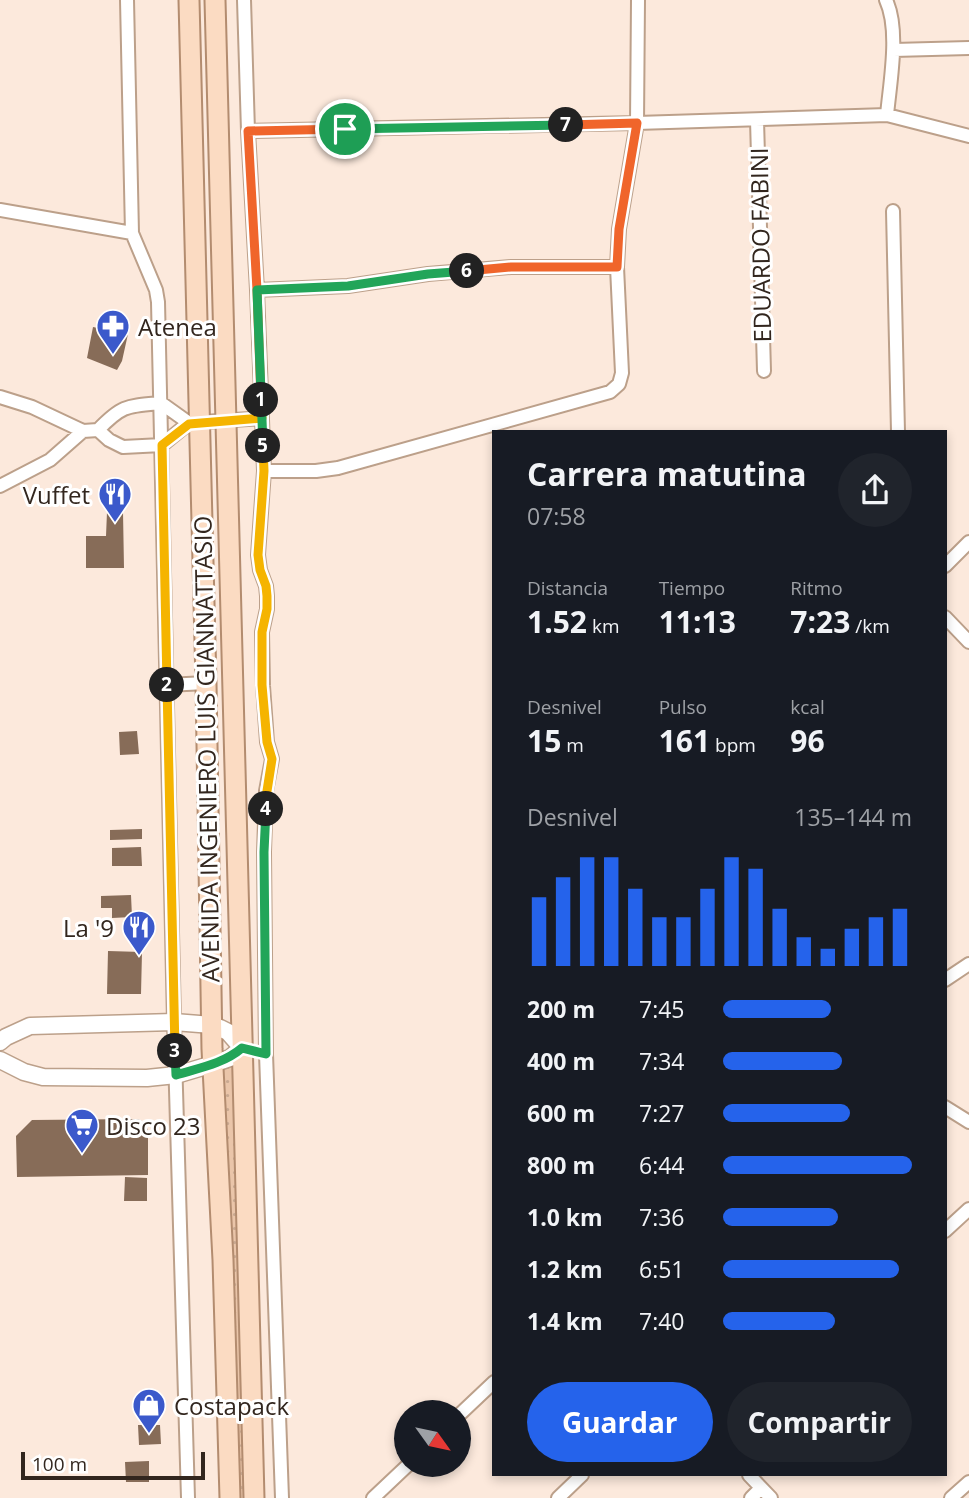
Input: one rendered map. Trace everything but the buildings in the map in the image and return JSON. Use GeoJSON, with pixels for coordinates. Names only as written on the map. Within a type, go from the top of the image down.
{"type":"FeatureCollection","features":[{"type":"Feature","properties":{"kind":"main road","name":"AVENIDA INGENIERO LUIS GIANNATTASIO"},"geometry":{"type":"LineString","coordinates":[[189,0],[194,423],[206,684],[213,1064],[223,1260],[230,1498]]}},
{"type":"Feature","properties":{"kind":"main road","name":"AVENIDA INGENIERO LUIS GIANNATTASIO"},"geometry":{"type":"LineString","coordinates":[[215,0],[254,1498]]}},
{"type":"Feature","properties":{"kind":"street","name":"AVENIDA INGENIERO LUIS GIANNATTASIO"},"geometry":{"type":"LineString","coordinates":[[127,0],[132,233],[156,290],[158,302],[188,1498]]}},
{"type":"Feature","properties":{"kind":"street"},"geometry":{"type":"LineString","coordinates":[[244,0],[264,471],[258,555],[267,596],[262,632],[262,685],[267,742],[272,759],[267,791],[264,852],[266,1054],[282,1498]]}},
{"type":"Feature","properties":{"kind":"street"},"geometry":{"type":"LineString","coordinates":[[264,471],[316,471],[362,462],[610,392],[619,384],[622,373],[617,267],[619,229],[637,123],[638,0]]}},
{"type":"Feature","properties":{"kind":"street"},"geometry":{"type":"LineString","coordinates":[[886,0],[894,50],[887,115]]}},
{"type":"Feature","properties":{"kind":"street"},"geometry":{"type":"LineString","coordinates":[[894,50],[969,48]]}},
{"type":"Feature","properties":{"kind":"street"},"geometry":{"type":"LineString","coordinates":[[248,131],[887,115],[969,136]]}},
{"type":"Feature","properties":{"kind":"street","name":"EDUARDO FABINI"},"geometry":{"type":"LineString","coordinates":[[757,120],[764,371]]}},
{"type":"Feature","properties":{"kind":"street"},"geometry":{"type":"LineString","coordinates":[[0,210],[132,233]]}},
{"type":"Feature","properties":{"kind":"street"},"geometry":{"type":"LineString","coordinates":[[893,211],[898,430]]}},
{"type":"Feature","properties":{"kind":"street"},"geometry":{"type":"LineString","coordinates":[[257,290],[348,286],[428,274],[511,267],[617,267]]}},
{"type":"Feature","properties":{"kind":"street"},"geometry":{"type":"LineString","coordinates":[[0,397],[32,407],[83,431],[98,430],[112,416],[129,405],[161,403],[194,423]]}},
{"type":"Feature","properties":{"kind":"street"},"geometry":{"type":"LineString","coordinates":[[98,430],[123,447],[162,445],[194,423],[262,418]]}},
{"type":"Feature","properties":{"kind":"street"},"geometry":{"type":"LineString","coordinates":[[0,486],[50,460],[83,431]]}},
{"type":"Feature","properties":{"kind":"street"},"geometry":{"type":"LineString","coordinates":[[947,564],[969,542]]}},
{"type":"Feature","properties":{"kind":"street"},"geometry":{"type":"LineString","coordinates":[[947,619],[969,642]]}},
{"type":"Feature","properties":{"kind":"street"},"geometry":{"type":"LineString","coordinates":[[167,685],[206,684]]}},
{"type":"Feature","properties":{"kind":"street"},"geometry":{"type":"LineString","coordinates":[[947,979],[969,964]]}},
{"type":"Feature","properties":{"kind":"street"},"geometry":{"type":"LineString","coordinates":[[0,1042],[30,1026],[174,1022],[212,1025],[228,1032],[242,1048],[266,1054]]}},
{"type":"Feature","properties":{"kind":"street"},"geometry":{"type":"LineString","coordinates":[[0,1060],[24,1072],[43,1077],[147,1078],[176,1075],[213,1064],[230,1058],[242,1048]]}},
{"type":"Feature","properties":{"kind":"street"},"geometry":{"type":"LineString","coordinates":[[947,1108],[969,1122]]}},
{"type":"Feature","properties":{"kind":"street"},"geometry":{"type":"LineString","coordinates":[[947,1229],[969,1209]]}},
{"type":"Feature","properties":{"kind":"street"},"geometry":{"type":"LineString","coordinates":[[471,1404],[492,1384]]}},
{"type":"Feature","properties":{"kind":"street"},"geometry":{"type":"LineString","coordinates":[[558,1498],[581,1476]]}},
{"type":"Feature","properties":{"kind":"street"},"geometry":{"type":"LineString","coordinates":[[750,1476],[771,1498]]}},
{"type":"Feature","properties":{"kind":"street"},"geometry":{"type":"LineString","coordinates":[[373,1498],[395,1477]]}},
{"type":"Feature","properties":{"kind":"street"},"geometry":{"type":"LineString","coordinates":[[951,1498],[969,1482]]}},
{"type":"Feature","properties":{"kind":"street"},"geometry":{"type":"LineString","coordinates":[[751,1498],[761,1488]]}},
{"type":"Feature","properties":{"kind":"shaded area"},"geometry":{"type":"Polygon","coordinates":[[[223,1062],[235,1062],[248,1498],[236,1498],[223,1062]]]}},
{"type":"Feature","properties":{"kind":"place","name":"Atenea"},"geometry":{"type":"Point","coordinates":[113,356]}},
{"type":"Feature","properties":{"kind":"place","name":"Vuffet"},"geometry":{"type":"Point","coordinates":[115,524]}},
{"type":"Feature","properties":{"kind":"place","name":"La '9"},"geometry":{"type":"Point","coordinates":[139,957]}},
{"type":"Feature","properties":{"kind":"place","name":"Disco 23"},"geometry":{"type":"Point","coordinates":[82,1155]}},
{"type":"Feature","properties":{"kind":"place","name":"Costapack"},"geometry":{"type":"Point","coordinates":[149,1435]}},
{"type":"Feature","properties":{"kind":"route"},"geometry":{"type":"LineString","coordinates":[[345,129],[248,131],[257,290],[262,418],[189,424],[162,445],[176,1075],[230,1058],[242,1048],[266,1054],[264,852],[267,791],[272,759],[267,742],[262,685],[262,632],[267,596],[258,555],[264,471],[257,290],[348,286],[428,274],[511,267],[617,267],[619,229],[637,123],[345,129]]}}]}
